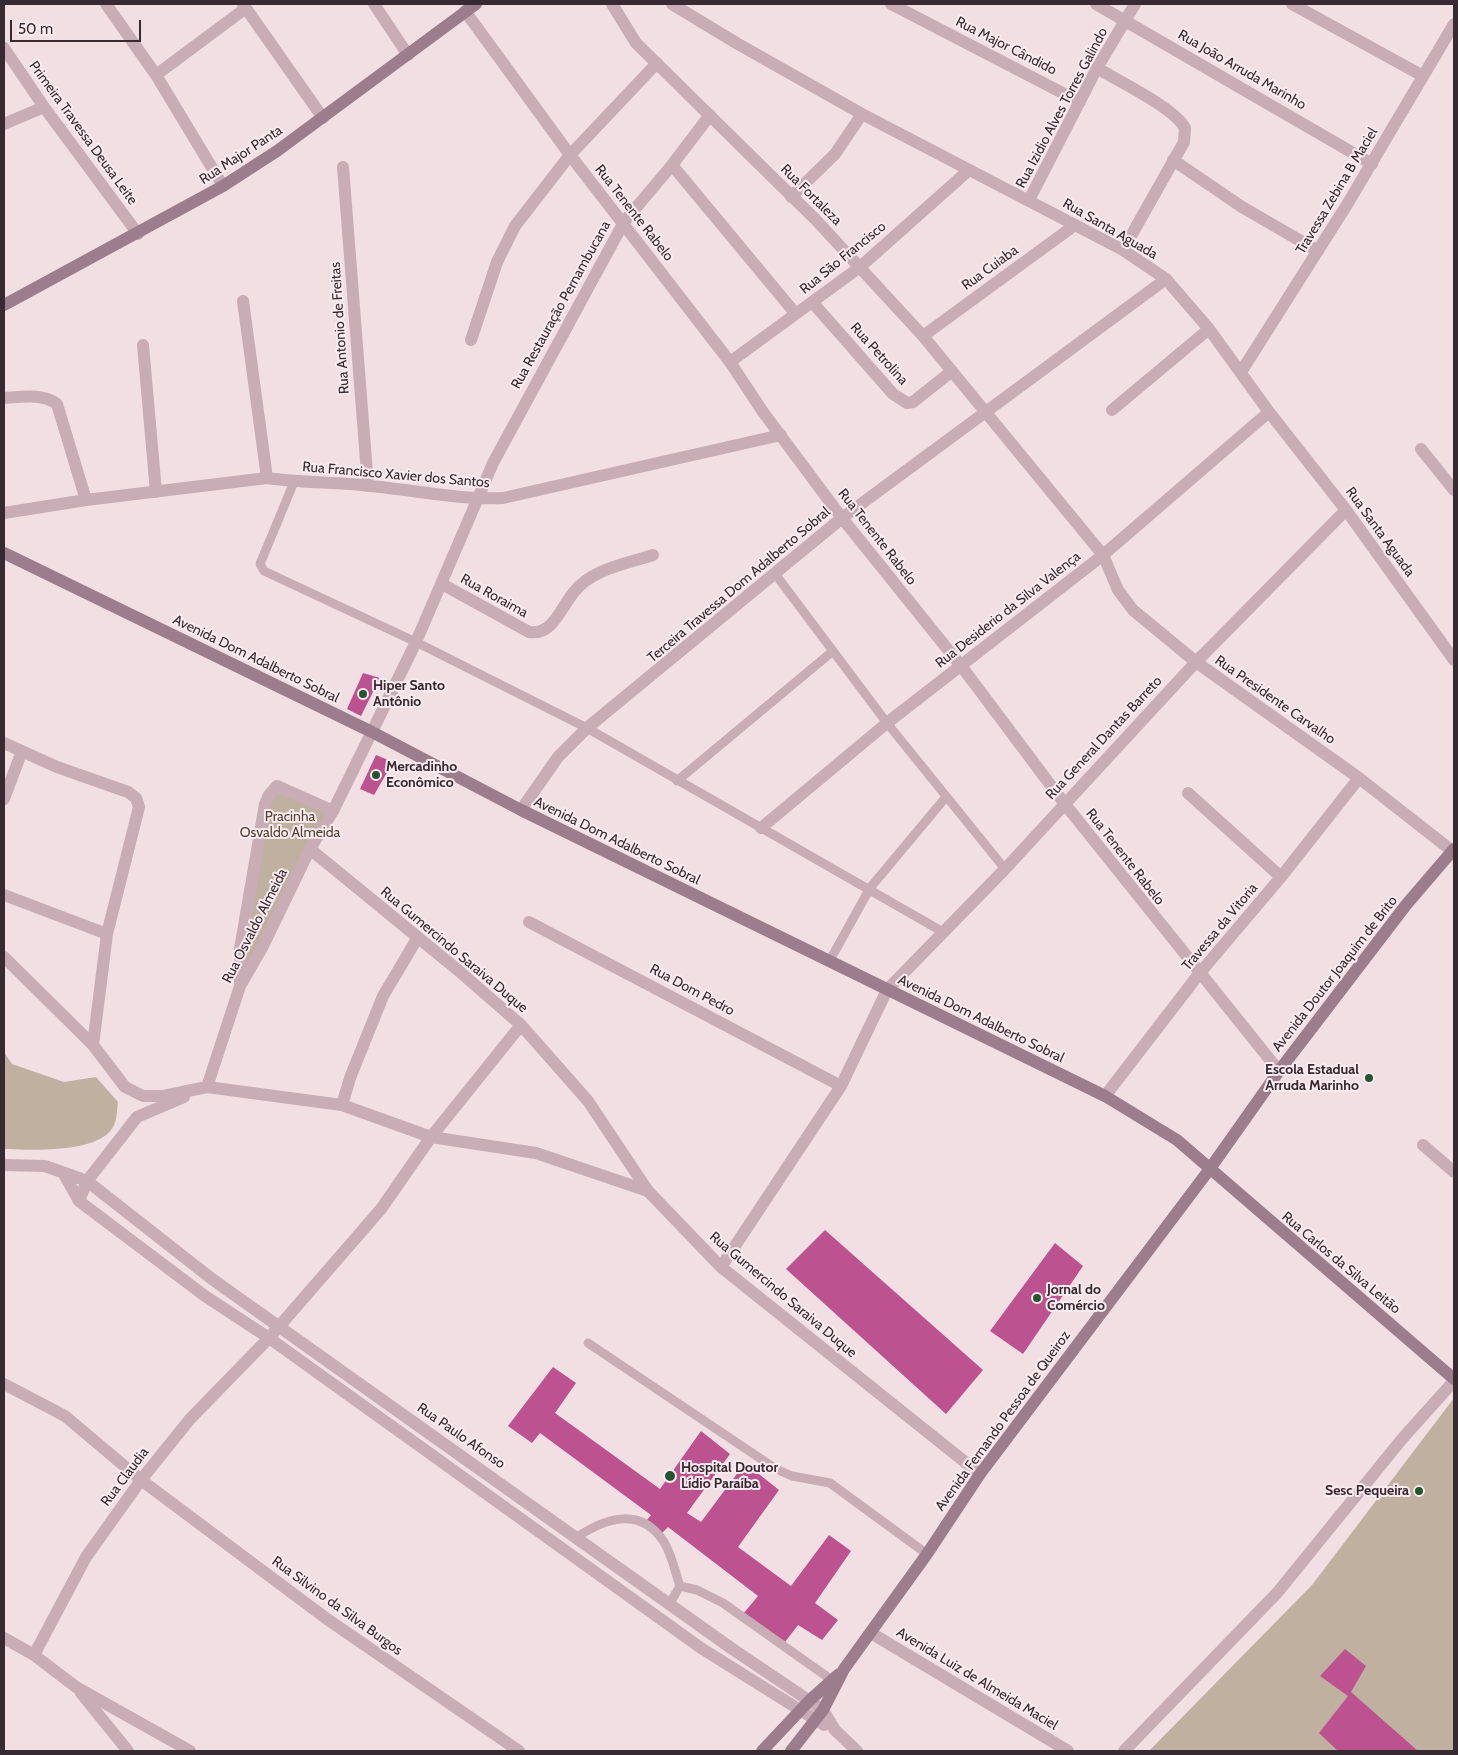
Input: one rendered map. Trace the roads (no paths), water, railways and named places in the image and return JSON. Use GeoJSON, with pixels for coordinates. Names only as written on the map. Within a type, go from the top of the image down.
{"type":"FeatureCollection","features":[{"type":"Feature","properties":{"kind":"main road","name":"Rua Major Panta"},"geometry":{"type":"LineString","coordinates":[[4,305],[138,234],[223,186],[278,151],[476,4]]}},
{"type":"Feature","properties":{"kind":"main road","name":"Avenida Dom Adalberto Sobral"},"geometry":{"type":"LineString","coordinates":[[4,552],[372,732],[521,810],[1105,1096],[1177,1140],[1209,1170]]}},
{"type":"Feature","properties":{"kind":"main road","name":"Avenida Doutor Joaquim de Brito"},"geometry":{"type":"LineString","coordinates":[[1209,1170],[1279,1071],[1406,905],[1453,849]]}},
{"type":"Feature","properties":{"kind":"main road","name":"Rua Carlos da Silva Leitão"},"geometry":{"type":"LineString","coordinates":[[1209,1170],[1454,1380]]}},
{"type":"Feature","properties":{"kind":"main road","name":"Avenida Fernando Pessoa de Queiroz"},"geometry":{"type":"LineString","coordinates":[[762,1751],[810,1700],[834,1682],[871,1633],[980,1474],[1209,1170]]}},
{"type":"Feature","properties":{"kind":"main road","name":"Avenida Fernando Pessoa de Queiroz"},"geometry":{"type":"LineString","coordinates":[[791,1751],[823,1710],[834,1682]]}},
{"type":"Feature","properties":{"kind":"street"},"geometry":{"type":"LineString","coordinates":[[106,4],[156,75],[223,186]]}},
{"type":"Feature","properties":{"kind":"street"},"geometry":{"type":"LineString","coordinates":[[374,4],[408,55]]}},
{"type":"Feature","properties":{"kind":"street","name":"Rua Fortaleza"},"geometry":{"type":"LineString","coordinates":[[612,4],[636,43],[860,267],[923,336],[985,411]]}},
{"type":"Feature","properties":{"kind":"street","name":"Rua Santa Aguada"},"geometry":{"type":"LineString","coordinates":[[672,4],[738,44],[862,114],[1123,250],[1166,279],[1209,329],[1269,412],[1346,510],[1454,660]]}},
{"type":"Feature","properties":{"kind":"street","name":"Rua Major Cândido"},"geometry":{"type":"LineString","coordinates":[[891,4],[1080,102]]}},
{"type":"Feature","properties":{"kind":"street","name":"Rua João Arruda Marinho"},"geometry":{"type":"LineString","coordinates":[[1096,4],[1127,20],[1372,164]]}},
{"type":"Feature","properties":{"kind":"street","name":"Rua Izidio Alves Torres Galindo"},"geometry":{"type":"LineString","coordinates":[[1029,200],[1097,68],[1135,4]]}},
{"type":"Feature","properties":{"kind":"street"},"geometry":{"type":"LineString","coordinates":[[1292,4],[1309,8],[1423,76]]}},
{"type":"Feature","properties":{"kind":"street"},"geometry":{"type":"LineString","coordinates":[[156,75],[244,6],[323,118]]}},
{"type":"Feature","properties":{"kind":"street","name":"Rua Tenente Rabelo"},"geometry":{"type":"LineString","coordinates":[[465,11],[570,155],[624,222],[730,362],[842,518],[962,667],[1064,803],[1199,974],[1279,1071]]}},
{"type":"Feature","properties":{"kind":"street","name":"Travessa Zebina B Maciel"},"geometry":{"type":"LineString","coordinates":[[1241,372],[1372,164],[1454,24]]}},
{"type":"Feature","properties":{"kind":"street","name":"Primeira Travessa Deusa Leite"},"geometry":{"type":"LineString","coordinates":[[4,48],[44,107],[138,234]]}},
{"type":"Feature","properties":{"kind":"street"},"geometry":{"type":"LineString","coordinates":[[471,340],[497,262],[515,226],[570,155],[656,63]]}},
{"type":"Feature","properties":{"kind":"street"},"geometry":{"type":"LineString","coordinates":[[1097,68],[1176,117],[1185,128],[1184,142],[1172,160],[1123,250]]}},
{"type":"Feature","properties":{"kind":"street"},"geometry":{"type":"LineString","coordinates":[[4,124],[44,107]]}},
{"type":"Feature","properties":{"kind":"street"},"geometry":{"type":"LineString","coordinates":[[791,197],[835,154],[862,114]]}},
{"type":"Feature","properties":{"kind":"street","name":"Rua Restauração Pernambucana"},"geometry":{"type":"LineString","coordinates":[[478,499],[493,463],[624,222],[672,165],[710,115]]}},
{"type":"Feature","properties":{"kind":"street"},"geometry":{"type":"LineString","coordinates":[[1172,160],[1242,207],[1318,250]]}},
{"type":"Feature","properties":{"kind":"street"},"geometry":{"type":"LineString","coordinates":[[672,165],[794,313]]}},
{"type":"Feature","properties":{"kind":"street","name":"Rua Antonio de Freitas"},"geometry":{"type":"LineString","coordinates":[[343,167],[368,486]]}},
{"type":"Feature","properties":{"kind":"street","name":"Rua São Francisco"},"geometry":{"type":"LineString","coordinates":[[730,362],[794,313],[814,303],[860,267],[969,170]]}},
{"type":"Feature","properties":{"kind":"street","name":"Rua Cuiaba"},"geometry":{"type":"LineString","coordinates":[[923,336],[1075,225]]}},
{"type":"Feature","properties":{"kind":"street","name":"Terceira Travessa Dom Adalberto Sobral"},"geometry":{"type":"LineString","coordinates":[[521,810],[558,757],[588,728],[776,575],[842,518],[1166,279]]}},
{"type":"Feature","properties":{"kind":"street"},"geometry":{"type":"LineString","coordinates":[[243,300],[267,478]]}},
{"type":"Feature","properties":{"kind":"street","name":"Rua Petrolina"},"geometry":{"type":"LineString","coordinates":[[814,303],[893,394],[907,404],[913,402],[952,371]]}},
{"type":"Feature","properties":{"kind":"street"},"geometry":{"type":"LineString","coordinates":[[1112,410],[1209,329]]}},
{"type":"Feature","properties":{"kind":"street"},"geometry":{"type":"LineString","coordinates":[[143,345],[156,492]]}},
{"type":"Feature","properties":{"kind":"street"},"geometry":{"type":"LineString","coordinates":[[4,398],[35,396],[52,400],[57,404],[86,500]]}},
{"type":"Feature","properties":{"kind":"street","name":"Rua Presidente Carvalho"},"geometry":{"type":"LineString","coordinates":[[985,411],[1103,555],[1118,590],[1133,610],[1196,662],[1360,778],[1453,849]]}},
{"type":"Feature","properties":{"kind":"street","name":"Rua Desiderio da Silva Valença"},"geometry":{"type":"LineString","coordinates":[[761,828],[887,723],[962,667],[1103,555],[1269,412]]}},
{"type":"Feature","properties":{"kind":"street","name":"Rua Francisco Xavier dos Santos"},"geometry":{"type":"LineString","coordinates":[[4,513],[86,500],[267,478],[294,482],[368,486],[478,499],[519,496],[781,435]]}},
{"type":"Feature","properties":{"kind":"street"},"geometry":{"type":"LineString","coordinates":[[1421,449],[1454,490]]}},
{"type":"Feature","properties":{"kind":"street","name":"Rua Roraima"},"geometry":{"type":"LineString","coordinates":[[372,732],[416,642],[478,499]]}},
{"type":"Feature","properties":{"kind":"street","name":"Rua General Dantas Barreto"},"geometry":{"type":"LineString","coordinates":[[720,1267],[841,1086],[887,990],[1005,869],[1196,662],[1346,510]]}},
{"type":"Feature","properties":{"kind":"street","name":"Rua Roraima"},"geometry":{"type":"LineString","coordinates":[[442,584],[529,632],[541,633],[550,627],[574,592],[585,580],[653,554]]}},
{"type":"Feature","properties":{"kind":"street","name":"Rua Osvaldo Almeida"},"geometry":{"type":"LineString","coordinates":[[208,1088],[240,986],[263,946],[310,849],[333,811],[372,732]]}},
{"type":"Feature","properties":{"kind":"street"},"geometry":{"type":"LineString","coordinates":[[4,743],[57,766],[116,787],[136,798],[139,807],[107,934],[93,1045]]}},
{"type":"Feature","properties":{"kind":"street"},"geometry":{"type":"LineString","coordinates":[[4,799],[22,751]]}},
{"type":"Feature","properties":{"kind":"street","name":"Travessa da Vitoria"},"geometry":{"type":"LineString","coordinates":[[1105,1096],[1199,974],[1282,877],[1360,778]]}},
{"type":"Feature","properties":{"kind":"street"},"geometry":{"type":"LineString","coordinates":[[240,986],[240,949],[265,804],[269,795],[277,786],[333,811]]}},
{"type":"Feature","properties":{"kind":"street"},"geometry":{"type":"LineString","coordinates":[[1188,793],[1282,877]]}},
{"type":"Feature","properties":{"kind":"street","name":"Rua Gumercindo Saraiva Duque"},"geometry":{"type":"LineString","coordinates":[[310,849],[418,937],[521,1025],[588,1101],[648,1191],[720,1267],[980,1474]]}},
{"type":"Feature","properties":{"kind":"street"},"geometry":{"type":"LineString","coordinates":[[4,895],[107,934]]}},
{"type":"Feature","properties":{"kind":"street","name":"Rua Dom Pedro"},"geometry":{"type":"LineString","coordinates":[[529,922],[841,1086]]}},
{"type":"Feature","properties":{"kind":"street"},"geometry":{"type":"LineString","coordinates":[[342,1105],[356,1063],[383,996],[418,937]]}},
{"type":"Feature","properties":{"kind":"street"},"geometry":{"type":"LineString","coordinates":[[4,957],[93,1045],[125,1087],[144,1096],[163,1096],[208,1088],[342,1105],[431,1137],[536,1154],[648,1191]]}},
{"type":"Feature","properties":{"kind":"street","name":"Rua Claudia"},"geometry":{"type":"LineString","coordinates":[[34,1655],[86,1557],[142,1480],[190,1419],[269,1338],[381,1209],[431,1137],[521,1025]]}},
{"type":"Feature","properties":{"kind":"street"},"geometry":{"type":"LineString","coordinates":[[79,1201],[87,1180],[137,1117],[208,1088]]}},
{"type":"Feature","properties":{"kind":"street"},"geometry":{"type":"LineString","coordinates":[[1423,1145],[1454,1172]]}},
{"type":"Feature","properties":{"kind":"street"},"geometry":{"type":"LineString","coordinates":[[4,1165],[45,1166],[64,1174],[87,1180]]}},
{"type":"Feature","properties":{"kind":"street"},"geometry":{"type":"LineString","coordinates":[[64,1174],[79,1201],[205,1296],[269,1338],[658,1617],[814,1720],[835,1730]]}},
{"type":"Feature","properties":{"kind":"street","name":"Rua Paulo Afonso"},"geometry":{"type":"LineString","coordinates":[[87,1180],[212,1279],[731,1648],[823,1710]]}},
{"type":"Feature","properties":{"kind":"street"},"geometry":{"type":"LineString","coordinates":[[327,1380],[336,1367]]}},
{"type":"Feature","properties":{"kind":"street"},"geometry":{"type":"LineString","coordinates":[[1124,1751],[1277,1592],[1402,1439],[1454,1380]]}},
{"type":"Feature","properties":{"kind":"street","name":"Rua Silvino da Silva Burgos"},"geometry":{"type":"LineString","coordinates":[[4,1384],[65,1416],[142,1480],[327,1619],[520,1751]]}},
{"type":"Feature","properties":{"kind":"street"},"geometry":{"type":"LineString","coordinates":[[390,1426],[399,1411]]}},
{"type":"Feature","properties":{"kind":"street"},"geometry":{"type":"LineString","coordinates":[[537,1531],[547,1516]]}},
{"type":"Feature","properties":{"kind":"street"},"geometry":{"type":"LineString","coordinates":[[658,1617],[670,1603]]}},
{"type":"Feature","properties":{"kind":"street","name":"Avenida Luiz de Almeida Maciel"},"geometry":{"type":"LineString","coordinates":[[871,1633],[1068,1751]]}},
{"type":"Feature","properties":{"kind":"street"},"geometry":{"type":"LineString","coordinates":[[4,1638],[34,1655],[76,1687],[190,1751]]}},
{"type":"Feature","properties":{"kind":"street"},"geometry":{"type":"LineString","coordinates":[[76,1687],[128,1751]]}},
{"type":"Feature","properties":{"kind":"street"},"geometry":{"type":"LineString","coordinates":[[823,1710],[835,1730],[857,1751]]}},
{"type":"Feature","properties":{"kind":"lane"},"geometry":{"type":"LineString","coordinates":[[294,482],[260,564],[264,571],[416,642],[588,728],[677,781],[870,888],[943,932]]}},
{"type":"Feature","properties":{"kind":"lane"},"geometry":{"type":"LineString","coordinates":[[776,575],[887,723],[1005,869]]}},
{"type":"Feature","properties":{"kind":"lane"},"geometry":{"type":"LineString","coordinates":[[677,781],[832,651]]}},
{"type":"Feature","properties":{"kind":"lane"},"geometry":{"type":"LineString","coordinates":[[829,962],[870,888],[946,797]]}},
{"type":"Feature","properties":{"kind":"lane"},"geometry":{"type":"LineString","coordinates":[[588,1343],[776,1469],[792,1476],[830,1483],[926,1554]]}},
{"type":"Feature","properties":{"kind":"lane"},"geometry":{"type":"LineString","coordinates":[[577,1537],[592,1527],[621,1518],[638,1519],[654,1529],[665,1544],[680,1586]]}},
{"type":"Feature","properties":{"kind":"lane"},"geometry":{"type":"LineString","coordinates":[[670,1603],[680,1586]]}},
{"type":"Feature","properties":{"kind":"lane"},"geometry":{"type":"LineString","coordinates":[[680,1586],[698,1590],[723,1603],[834,1682]]}},
{"type":"Feature","properties":{"kind":"place","name":"Hiper Santo Antônio"},"geometry":{"type":"Point","coordinates":[363,694]}},
{"type":"Feature","properties":{"kind":"place","name":"Mercadinho Econômico"},"geometry":{"type":"Point","coordinates":[376,775]}},
{"type":"Feature","properties":{"kind":"place","name":"Escola Estadual Arruda Marinho"},"geometry":{"type":"Point","coordinates":[1369,1078]}},
{"type":"Feature","properties":{"kind":"place","name":"Jornal do Comércio"},"geometry":{"type":"Point","coordinates":[1037,1298]}},
{"type":"Feature","properties":{"kind":"place","name":"Hospital Doutor Lídio Paraíba"},"geometry":{"type":"Point","coordinates":[670,1476]}},
{"type":"Feature","properties":{"kind":"place","name":"Sesc Pequeira"},"geometry":{"type":"Point","coordinates":[1419,1491]}},
{"type":"Feature","properties":{"kind":"park label","name":"Pracinha Osvaldo Almeida"},"geometry":{"type":"Point","coordinates":[290,826]}}]}
